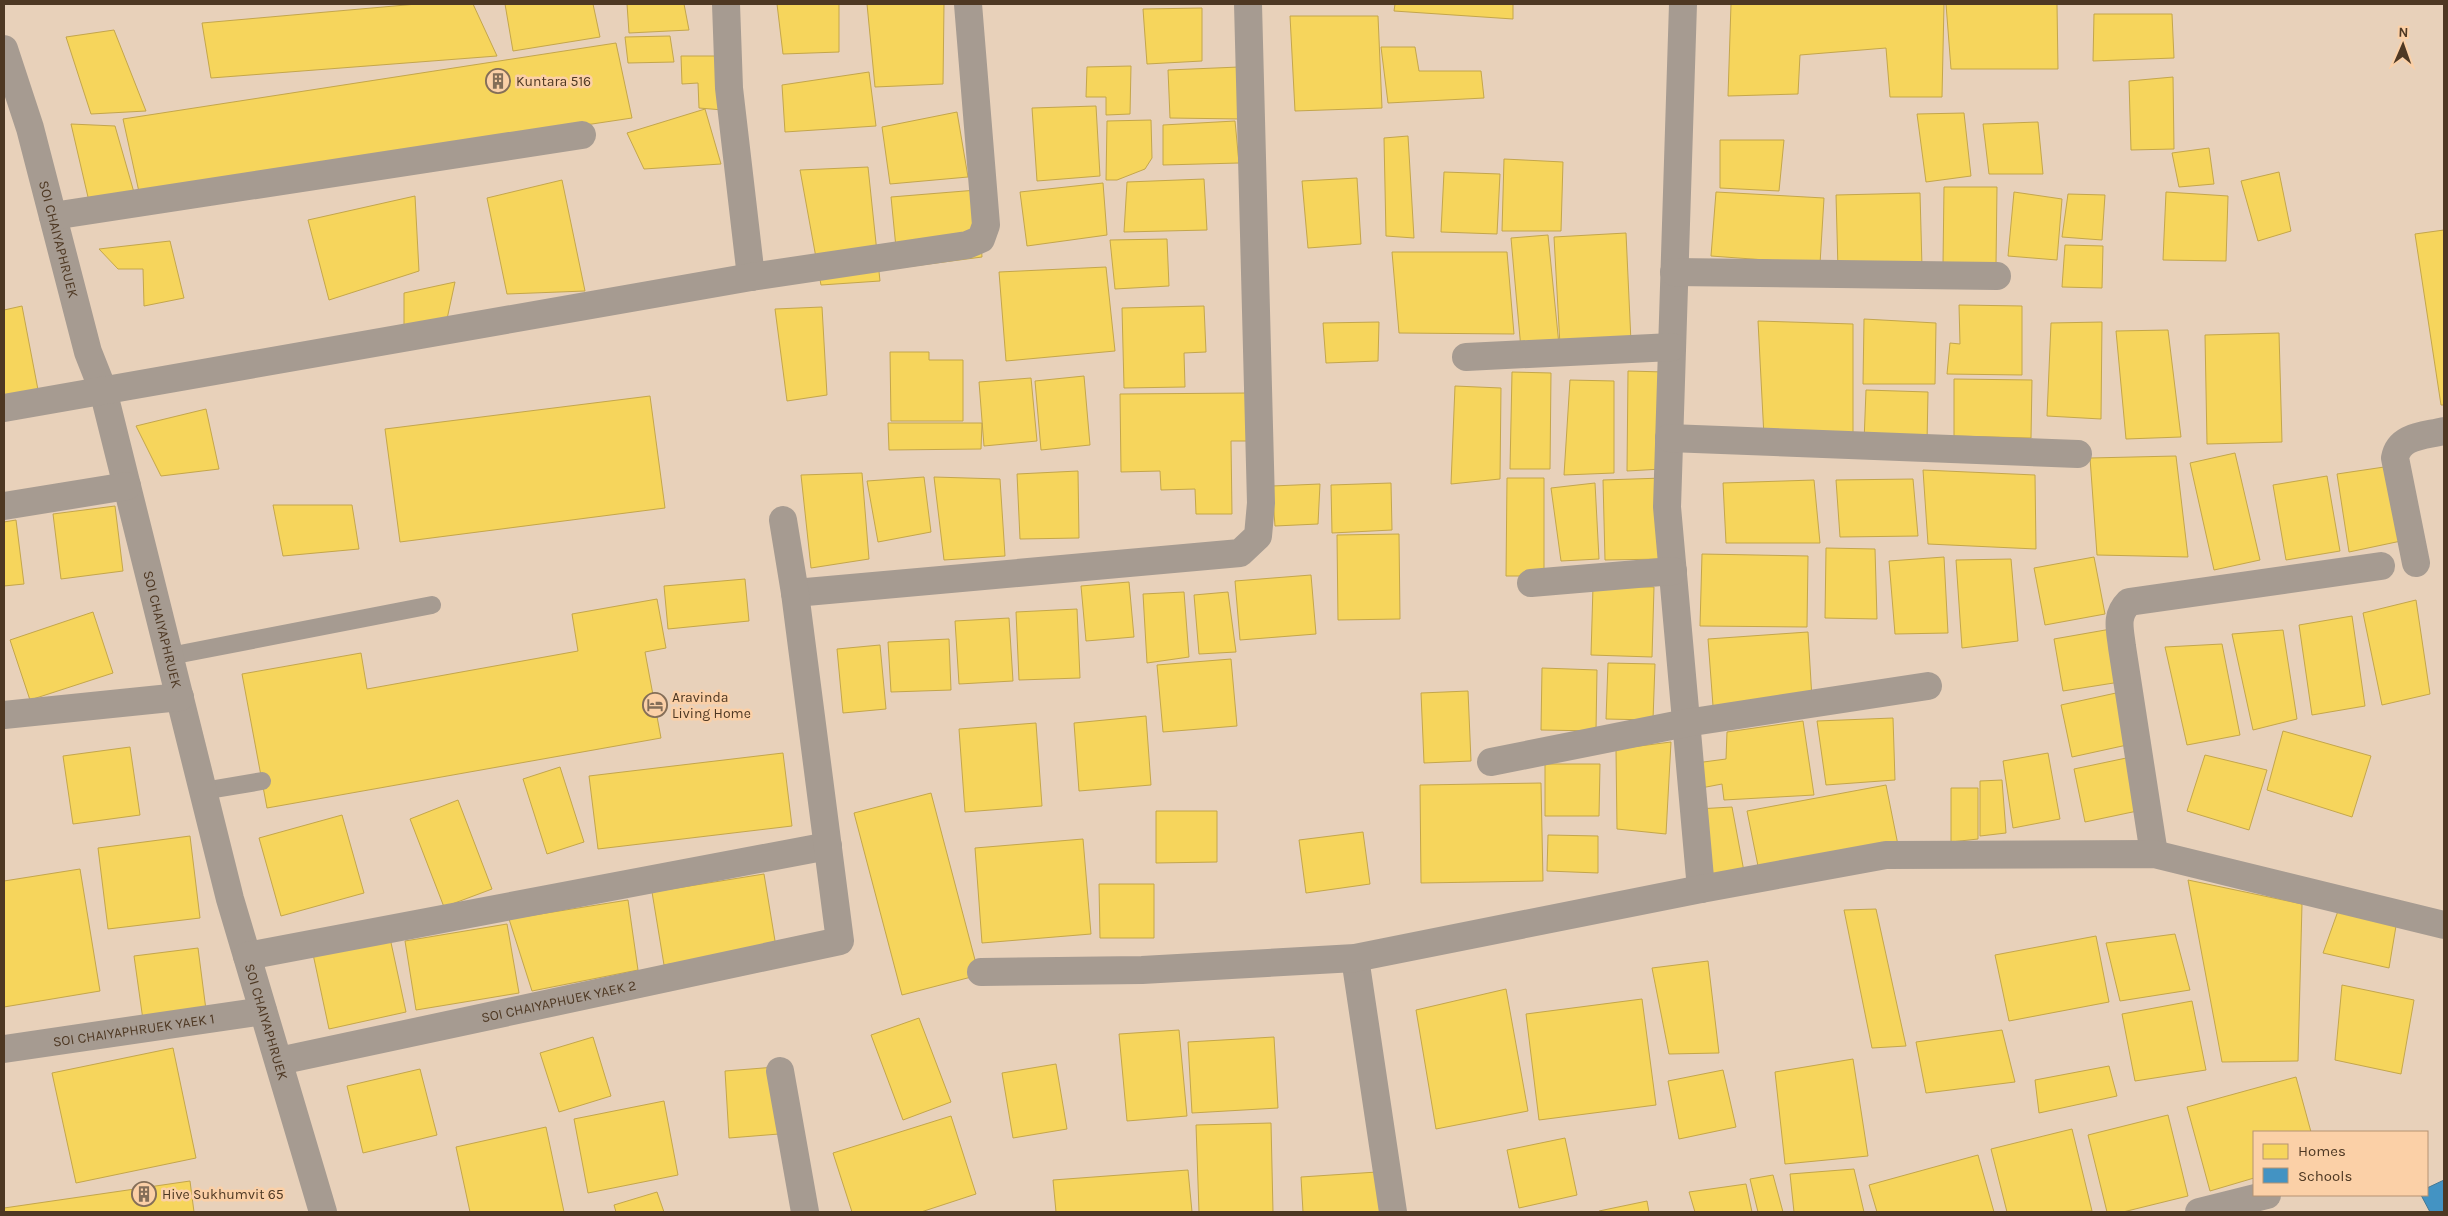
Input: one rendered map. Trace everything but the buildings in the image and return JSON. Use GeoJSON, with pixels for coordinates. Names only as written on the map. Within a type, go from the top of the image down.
{"type":"FeatureCollection","features":[{"type":"Feature","properties":{"kind":"street"},"geometry":{"type":"LineString","coordinates":[[726,4],[729,88],[751,277]]}},
{"type":"Feature","properties":{"kind":"street"},"geometry":{"type":"LineString","coordinates":[[4,408],[751,277],[967,245],[981,239],[986,225],[968,4]]}},
{"type":"Feature","properties":{"kind":"street"},"geometry":{"type":"LineString","coordinates":[[795,593],[1240,552],[1258,536],[1261,494],[1248,4]]}},
{"type":"Feature","properties":{"kind":"street"},"geometry":{"type":"LineString","coordinates":[[1683,4],[1667,507],[1700,889]]}},
{"type":"Feature","properties":{"kind":"street","name":"SOI CHAIYAPHRUEK"},"geometry":{"type":"LineString","coordinates":[[4,48],[30,128],[88,352],[104,390],[203,791],[247,956],[323,1212]]}},
{"type":"Feature","properties":{"kind":"street"},"geometry":{"type":"LineString","coordinates":[[53,216],[582,135]]}},
{"type":"Feature","properties":{"kind":"street"},"geometry":{"type":"LineString","coordinates":[[1674,272],[1997,276]]}},
{"type":"Feature","properties":{"kind":"street"},"geometry":{"type":"LineString","coordinates":[[1466,357],[1672,347]]}},
{"type":"Feature","properties":{"kind":"street"},"geometry":{"type":"LineString","coordinates":[[2416,563],[2394,458],[2397,448],[2404,441],[2444,431]]}},
{"type":"Feature","properties":{"kind":"street"},"geometry":{"type":"LineString","coordinates":[[1669,438],[2078,454]]}},
{"type":"Feature","properties":{"kind":"street"},"geometry":{"type":"LineString","coordinates":[[4,506],[127,486]]}},
{"type":"Feature","properties":{"kind":"street"},"geometry":{"type":"LineString","coordinates":[[247,956],[828,846],[795,593],[783,520]]}},
{"type":"Feature","properties":{"kind":"street"},"geometry":{"type":"LineString","coordinates":[[2154,854],[2118,618],[2122,609],[2129,602],[2381,566]]}},
{"type":"Feature","properties":{"kind":"street"},"geometry":{"type":"LineString","coordinates":[[1531,583],[1673,571]]}},
{"type":"Feature","properties":{"kind":"street"},"geometry":{"type":"LineString","coordinates":[[1491,762],[1686,724],[1928,686]]}},
{"type":"Feature","properties":{"kind":"street"},"geometry":{"type":"LineString","coordinates":[[4,715],[180,697]]}},
{"type":"Feature","properties":{"kind":"street","name":"SOI CHAIYAPHUEK YAEK 2"},"geometry":{"type":"LineString","coordinates":[[278,1061],[840,941],[828,846]]}},
{"type":"Feature","properties":{"kind":"street"},"geometry":{"type":"LineString","coordinates":[[981,972],[1142,970],[1355,958],[1700,889],[1886,856],[2154,854],[2444,925]]}},
{"type":"Feature","properties":{"kind":"street"},"geometry":{"type":"LineString","coordinates":[[1355,958],[1393,1212]]}},
{"type":"Feature","properties":{"kind":"street","name":"SOI CHAIYAPHRUEK YAEK 1"},"geometry":{"type":"LineString","coordinates":[[4,1050],[263,1011]]}},
{"type":"Feature","properties":{"kind":"street"},"geometry":{"type":"LineString","coordinates":[[780,1071],[805,1212]]}},
{"type":"Feature","properties":{"kind":"street"},"geometry":{"type":"LineString","coordinates":[[2199,1212],[2263,1196]]}},
{"type":"Feature","properties":{"kind":"lane"},"geometry":{"type":"LineString","coordinates":[[170,656],[432,605]]}},
{"type":"Feature","properties":{"kind":"lane"},"geometry":{"type":"LineString","coordinates":[[203,791],[262,781]]}},
{"type":"Feature","properties":{"kind":"place","name":"Kuntara 516"},"geometry":{"type":"Point","coordinates":[498,81]}},
{"type":"Feature","properties":{"kind":"place","name":"Aravinda Living Home"},"geometry":{"type":"Point","coordinates":[655,705]}},
{"type":"Feature","properties":{"kind":"place","name":"Hive Sukhumvit 65"},"geometry":{"type":"Point","coordinates":[144,1194]}}]}
